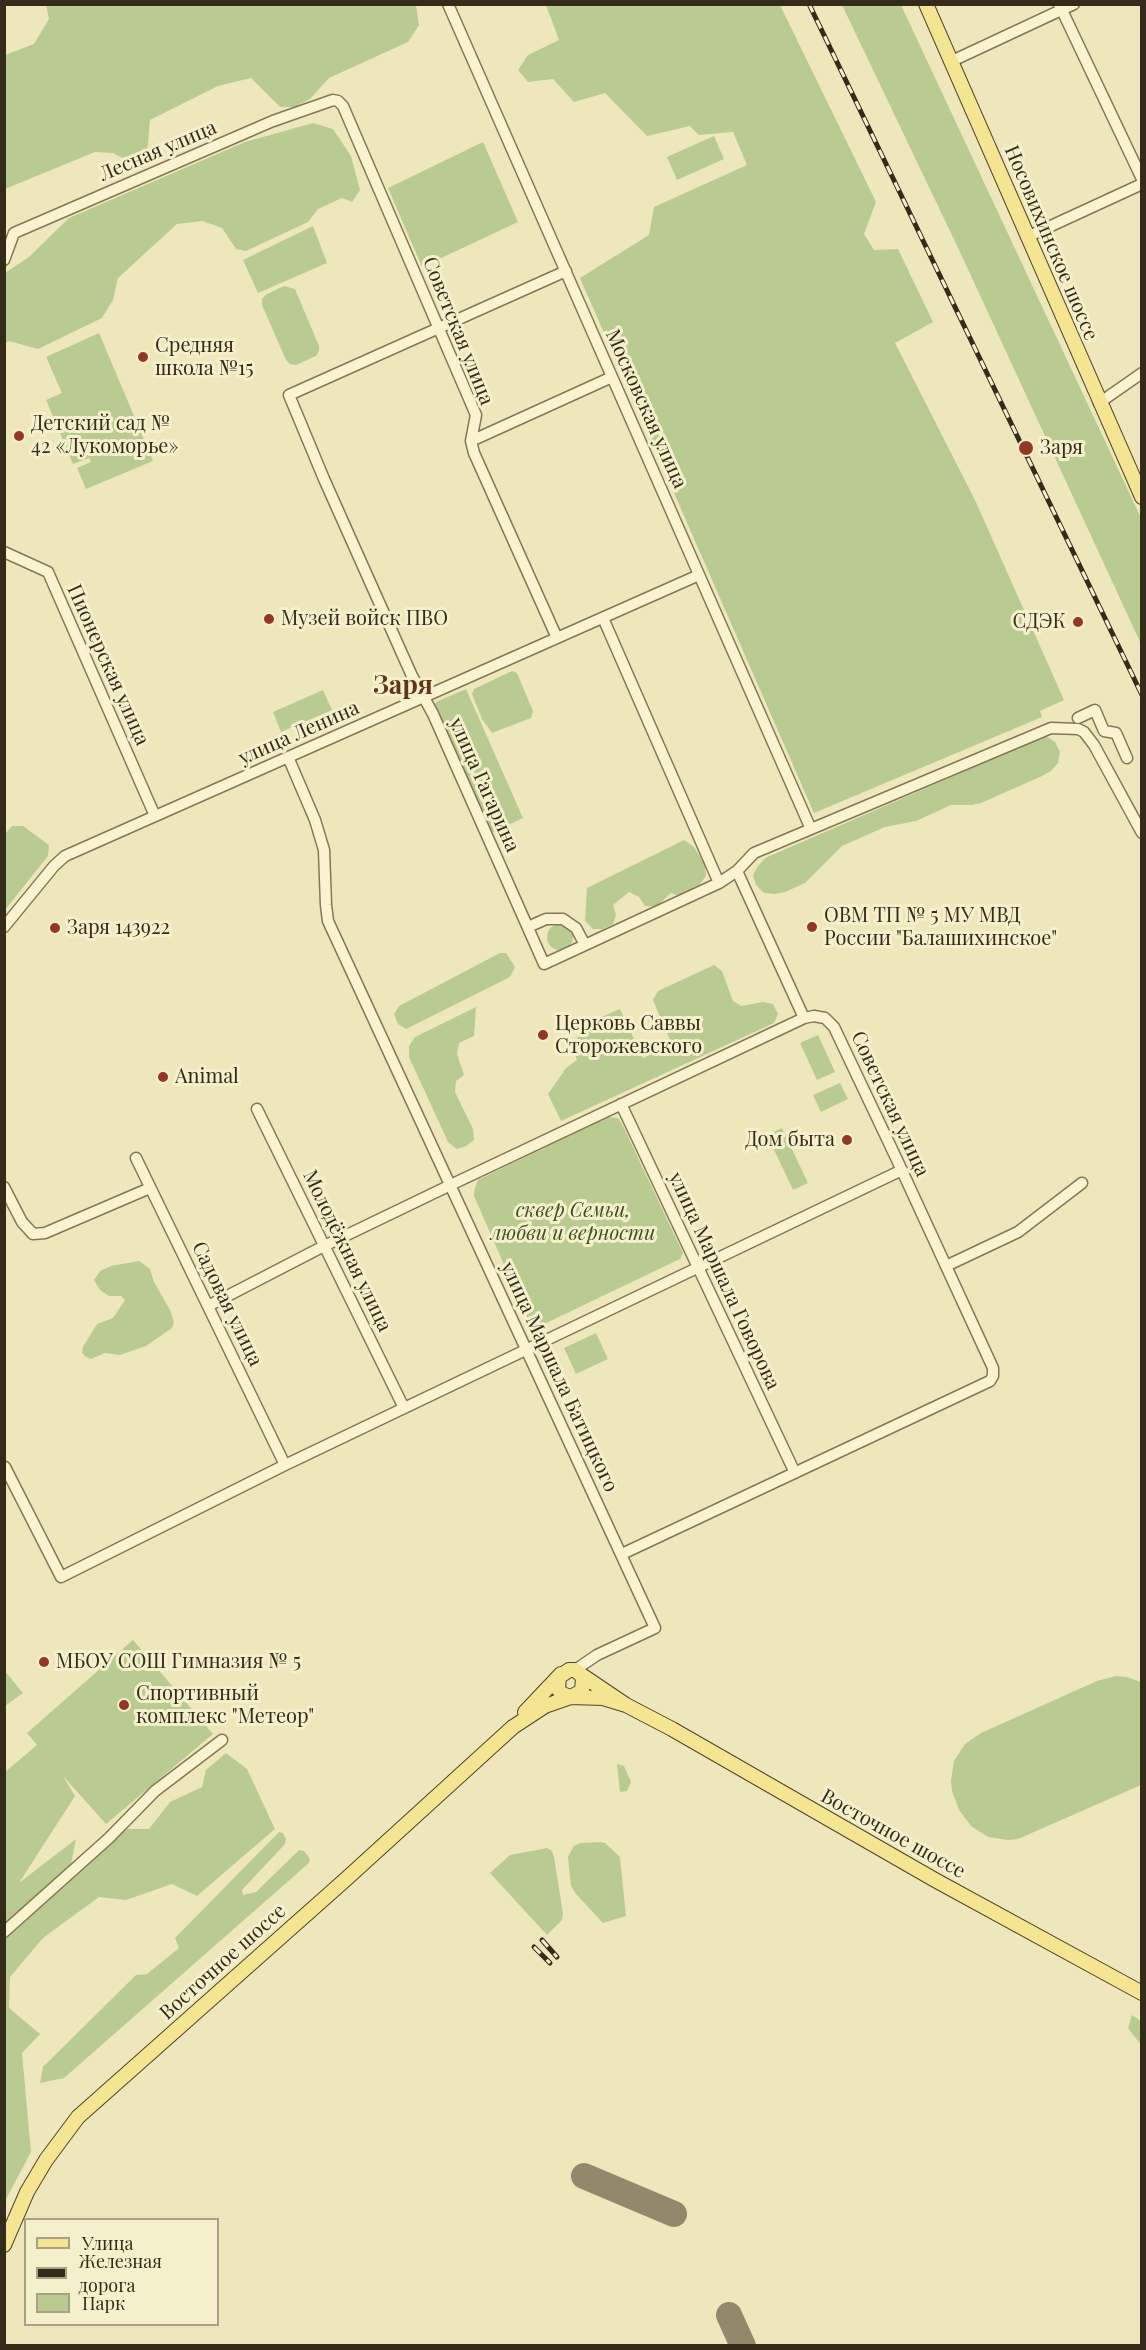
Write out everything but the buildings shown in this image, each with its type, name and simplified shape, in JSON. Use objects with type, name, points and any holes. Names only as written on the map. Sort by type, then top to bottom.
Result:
[{"type":"main road","name":"Носовихинское шоссе","points":[[926,4],[1142,497]]},
{"type":"main road","points":[[573,1672],[583,1678],[582,1691],[571,1697],[562,1694],[557,1682],[573,1672]]},
{"type":"main road","name":"Восточное шоссе","points":[[4,2246],[27,2192],[46,2160],[78,2117],[328,1896],[573,1672],[626,1706],[672,1729],[934,1880],[1142,1993]]},
{"type":"main road","name":"Восточное шоссе","points":[[504,1735],[536,1710],[571,1697],[603,1698],[626,1706]]},
{"type":"street","name":"Московская улица","points":[[448,4],[810,828]]},
{"type":"street","points":[[952,61],[1060,7],[1074,4]]},
{"type":"street","points":[[1027,237],[1142,182],[1060,7]]},
{"type":"street","name":"Лесная улица","points":[[4,260],[14,233],[273,121],[333,100],[343,106]]},
{"type":"street","name":"Советская улица","points":[[343,106],[476,415],[471,441],[474,453],[557,638]]},
{"type":"street","points":[[439,328],[566,271]]},
{"type":"street","name":"улица Гагарина","points":[[439,328],[292,393],[290,400],[412,676],[424,697],[544,964],[585,945]]},
{"type":"street","points":[[1099,403],[1142,374]]},
{"type":"street","points":[[471,441],[612,377]]},
{"type":"street","name":"Пионерская улица","points":[[4,552],[48,572],[155,816]]},
{"type":"street","name":"улица Ленина","points":[[4,927],[54,866],[65,856],[699,575]]},
{"type":"street","points":[[603,618],[719,883]]},
{"type":"street","points":[[1078,718],[1095,710],[1104,731],[1116,733],[1127,758]]},
{"type":"street","points":[[528,927],[546,919],[563,919],[576,928],[585,945],[719,883],[737,871],[754,853],[1046,729],[1081,730],[1094,745],[1142,833]]},
{"type":"street","name":"улица Маршала Батицкого","points":[[288,757],[315,820],[324,850],[328,921],[655,1628],[597,1655],[573,1672]]},
{"type":"street","points":[[208,1306],[450,1185],[804,1018],[737,871]]},
{"type":"street","name":"Советская улица","points":[[795,1473],[990,1381],[993,1376],[993,1368],[834,1027],[825,1018],[814,1016],[804,1018]]},
{"type":"street","name":"улица Маршала Говорова","points":[[621,1104],[795,1473]]},
{"type":"street","name":"Молодёжная улица","points":[[257,1109],[404,1408]]},
{"type":"street","name":"Садовая улица","points":[[136,1158],[285,1465]]},
{"type":"street","points":[[5,1467],[61,1577],[285,1465],[902,1170]]},
{"type":"street","points":[[946,1266],[1018,1232],[1082,1183]]},
{"type":"street","points":[[4,1187],[22,1222],[33,1234],[45,1233],[150,1188]]},
{"type":"street","points":[[622,1554],[795,1473]]},
{"type":"street","points":[[4,1932],[109,1838],[155,1791],[222,1740]]},
{"type":"green space","points":[[46,5],[416,5],[419,25],[408,42],[329,78],[310,99],[295,107],[280,107],[251,78],[218,86],[150,120],[145,159],[130,162],[113,153],[95,152],[5,189],[5,55],[34,44],[49,19]]},
{"type":"green space","points":[[546,5],[780,5],[876,202],[864,234],[874,250],[898,249],[933,322],[895,343],[975,500],[1064,700],[1040,711],[1042,717],[814,813],[580,278],[649,235],[654,207],[747,165],[733,132],[699,135],[690,126],[647,136],[605,93],[574,102],[553,79],[528,82],[518,70],[528,55],[559,40]]},
{"type":"green space","points":[[842,5],[901,5],[1141,518],[1141,644],[960,252]]},
{"type":"green space","points":[[313,123],[333,129],[351,156],[360,190],[352,202],[342,198],[318,209],[308,222],[246,251],[236,249],[222,228],[202,221],[177,224],[118,278],[113,300],[102,318],[38,349],[9,341],[5,343],[5,273],[29,257],[69,218],[245,142]]},
{"type":"green space","points":[[714,136],[724,159],[677,180],[667,157]]},
{"type":"green space","points":[[483,142],[518,222],[422,267],[388,188]]},
{"type":"green space","points":[[313,226],[327,263],[258,293],[243,260]]},
{"type":"green space","points":[[284,286],[295,289],[319,346],[316,356],[296,365],[286,360],[262,305],[262,299],[267,294]]},
{"type":"green space","points":[[99,333],[153,461],[86,489],[77,468],[91,462],[89,458],[73,464],[46,400],[62,393],[46,357]]},
{"type":"green space","points":[[512,671],[517,673],[533,711],[531,718],[492,733],[482,719],[472,694],[474,689]]},
{"type":"green space","points":[[466,689],[523,818],[491,833],[434,703]]},
{"type":"green space","points":[[323,690],[332,710],[281,732],[273,712]]},
{"type":"green space","points":[[1046,736],[1055,742],[1060,752],[1058,763],[1042,776],[981,803],[951,805],[916,821],[885,827],[842,846],[805,883],[785,892],[764,893],[756,885],[753,875],[765,858]]},
{"type":"green space","points":[[12,826],[23,826],[49,845],[48,856],[5,910],[5,834]]},
{"type":"green space","points":[[684,840],[694,847],[705,865],[706,876],[700,884],[679,896],[671,893],[656,907],[645,906],[639,897],[629,892],[613,905],[616,915],[613,924],[603,929],[593,929],[585,921],[587,888]]},
{"type":"green space","points":[[560,924],[569,928],[573,937],[569,946],[560,950],[551,946],[547,937],[551,928]]},
{"type":"green space","points":[[500,953],[506,953],[515,967],[510,977],[406,1029],[398,1024],[394,1014],[399,1006]]},
{"type":"green space","points":[[714,965],[722,971],[733,1001],[741,1006],[763,1002],[773,1004],[778,1014],[774,1023],[561,1121],[548,1094],[566,1068],[577,1060],[572,1046],[584,1028],[592,1021],[620,1009],[643,1058],[672,1045],[653,1000],[658,991]]},
{"type":"green space","points":[[476,1007],[474,1036],[459,1043],[457,1054],[464,1075],[456,1081],[455,1092],[473,1129],[474,1140],[457,1149],[448,1142],[409,1057],[409,1046],[415,1037]]},
{"type":"green space","points":[[818,1035],[835,1072],[817,1080],[800,1043]]},
{"type":"green space","points":[[840,1083],[848,1099],[821,1112],[813,1095]]},
{"type":"green space","name":"сквер Семьи, любви и верности","points":[[608,1117],[618,1118],[623,1126],[683,1253],[680,1259],[536,1326],[529,1322],[474,1196],[474,1191],[478,1180]]},
{"type":"green space","points":[[782,1128],[808,1183],[793,1190],[767,1135]]},
{"type":"green space","points":[[139,1261],[150,1269],[154,1282],[170,1310],[174,1322],[172,1328],[146,1346],[120,1355],[105,1353],[91,1359],[86,1357],[82,1353],[83,1347],[97,1324],[113,1318],[125,1300],[121,1296],[109,1296],[100,1290],[94,1280],[100,1271],[111,1266]]},
{"type":"green space","points":[[596,1333],[608,1359],[576,1374],[564,1348]]},
{"type":"green space","points":[[133,1640],[213,1734],[106,1824],[63,1776],[75,1796],[19,1883],[76,1839],[68,1879],[127,1829],[149,1829],[170,1802],[202,1787],[206,1770],[226,1753],[247,1769],[275,1829],[197,1896],[172,1884],[126,1900],[99,1897],[43,1938],[10,1977],[9,2008],[40,2034],[22,2053],[31,2152],[5,2201],[5,1772],[37,1745],[27,1733]]},
{"type":"green space","points":[[4,1672],[23,1693],[5,1706]]},
{"type":"green space","points":[[1116,1676],[1141,1682],[1141,1785],[1018,1839],[988,1837],[971,1826],[959,1810],[951,1781],[954,1761],[965,1744],[981,1733],[1097,1681]]},
{"type":"green space","points":[[617,1764],[624,1766],[631,1782],[627,1791],[620,1792]]},
{"type":"green space","points":[[279,1832],[283,1833],[286,1839],[285,1844],[242,1890],[243,1895],[256,1892],[299,1850],[304,1851],[310,1859],[309,1863],[64,2078],[40,2083],[43,2067],[136,1975],[147,1974],[179,1948],[175,1938]]},
{"type":"green space","points":[[580,1843],[605,1843],[620,1857],[626,1916],[603,1923],[571,1886],[568,1857],[574,1846]]},
{"type":"green space","points":[[547,1848],[552,1851],[554,1857],[563,1914],[562,1920],[547,1935],[490,1873],[510,1855]]},
{"type":"green space","points":[[1132,2015],[1141,2021],[1141,2045],[1128,2028]]},
{"type":"taxiway","points":[[584,2176],[674,2214]]},
{"type":"taxiway","points":[[729,2315],[743,2346]]},
{"type":"railway","points":[[809,4],[1142,695]]},
{"type":"railway","points":[[542,1940],[557,1957]]},
{"type":"railway","points":[[534,1947],[550,1963]]},
{"type":"place","name":"Средняя школа №15","points":[[143,357]]},
{"type":"place","name":"Детский сад № 42 «Лукоморье»","points":[[19,436]]},
{"type":"place","name":"Заря","points":[[1026,448]]},
{"type":"place","name":"Музей войск ПВО","points":[[269,619]]},
{"type":"place","name":"СДЭК","points":[[1078,622]]},
{"type":"place","name":"ОВМ ТП № 5 МУ МВД России \"Балашихинское\"","points":[[812,927]]},
{"type":"place","name":"Заря 143922","points":[[55,928]]},
{"type":"place","name":"Церковь Саввы Сторожевского","points":[[543,1035]]},
{"type":"place","name":"Animal","points":[[163,1077]]},
{"type":"place","name":"Дом быта","points":[[847,1140]]},
{"type":"place","name":"МБОУ СОШ Гимназия № 5","points":[[44,1662]]},
{"type":"place","name":"Спортивный комплекс \"Метеор\"","points":[[124,1705]]},
{"type":"district","name":"Заря","points":[[403,686]]}]
